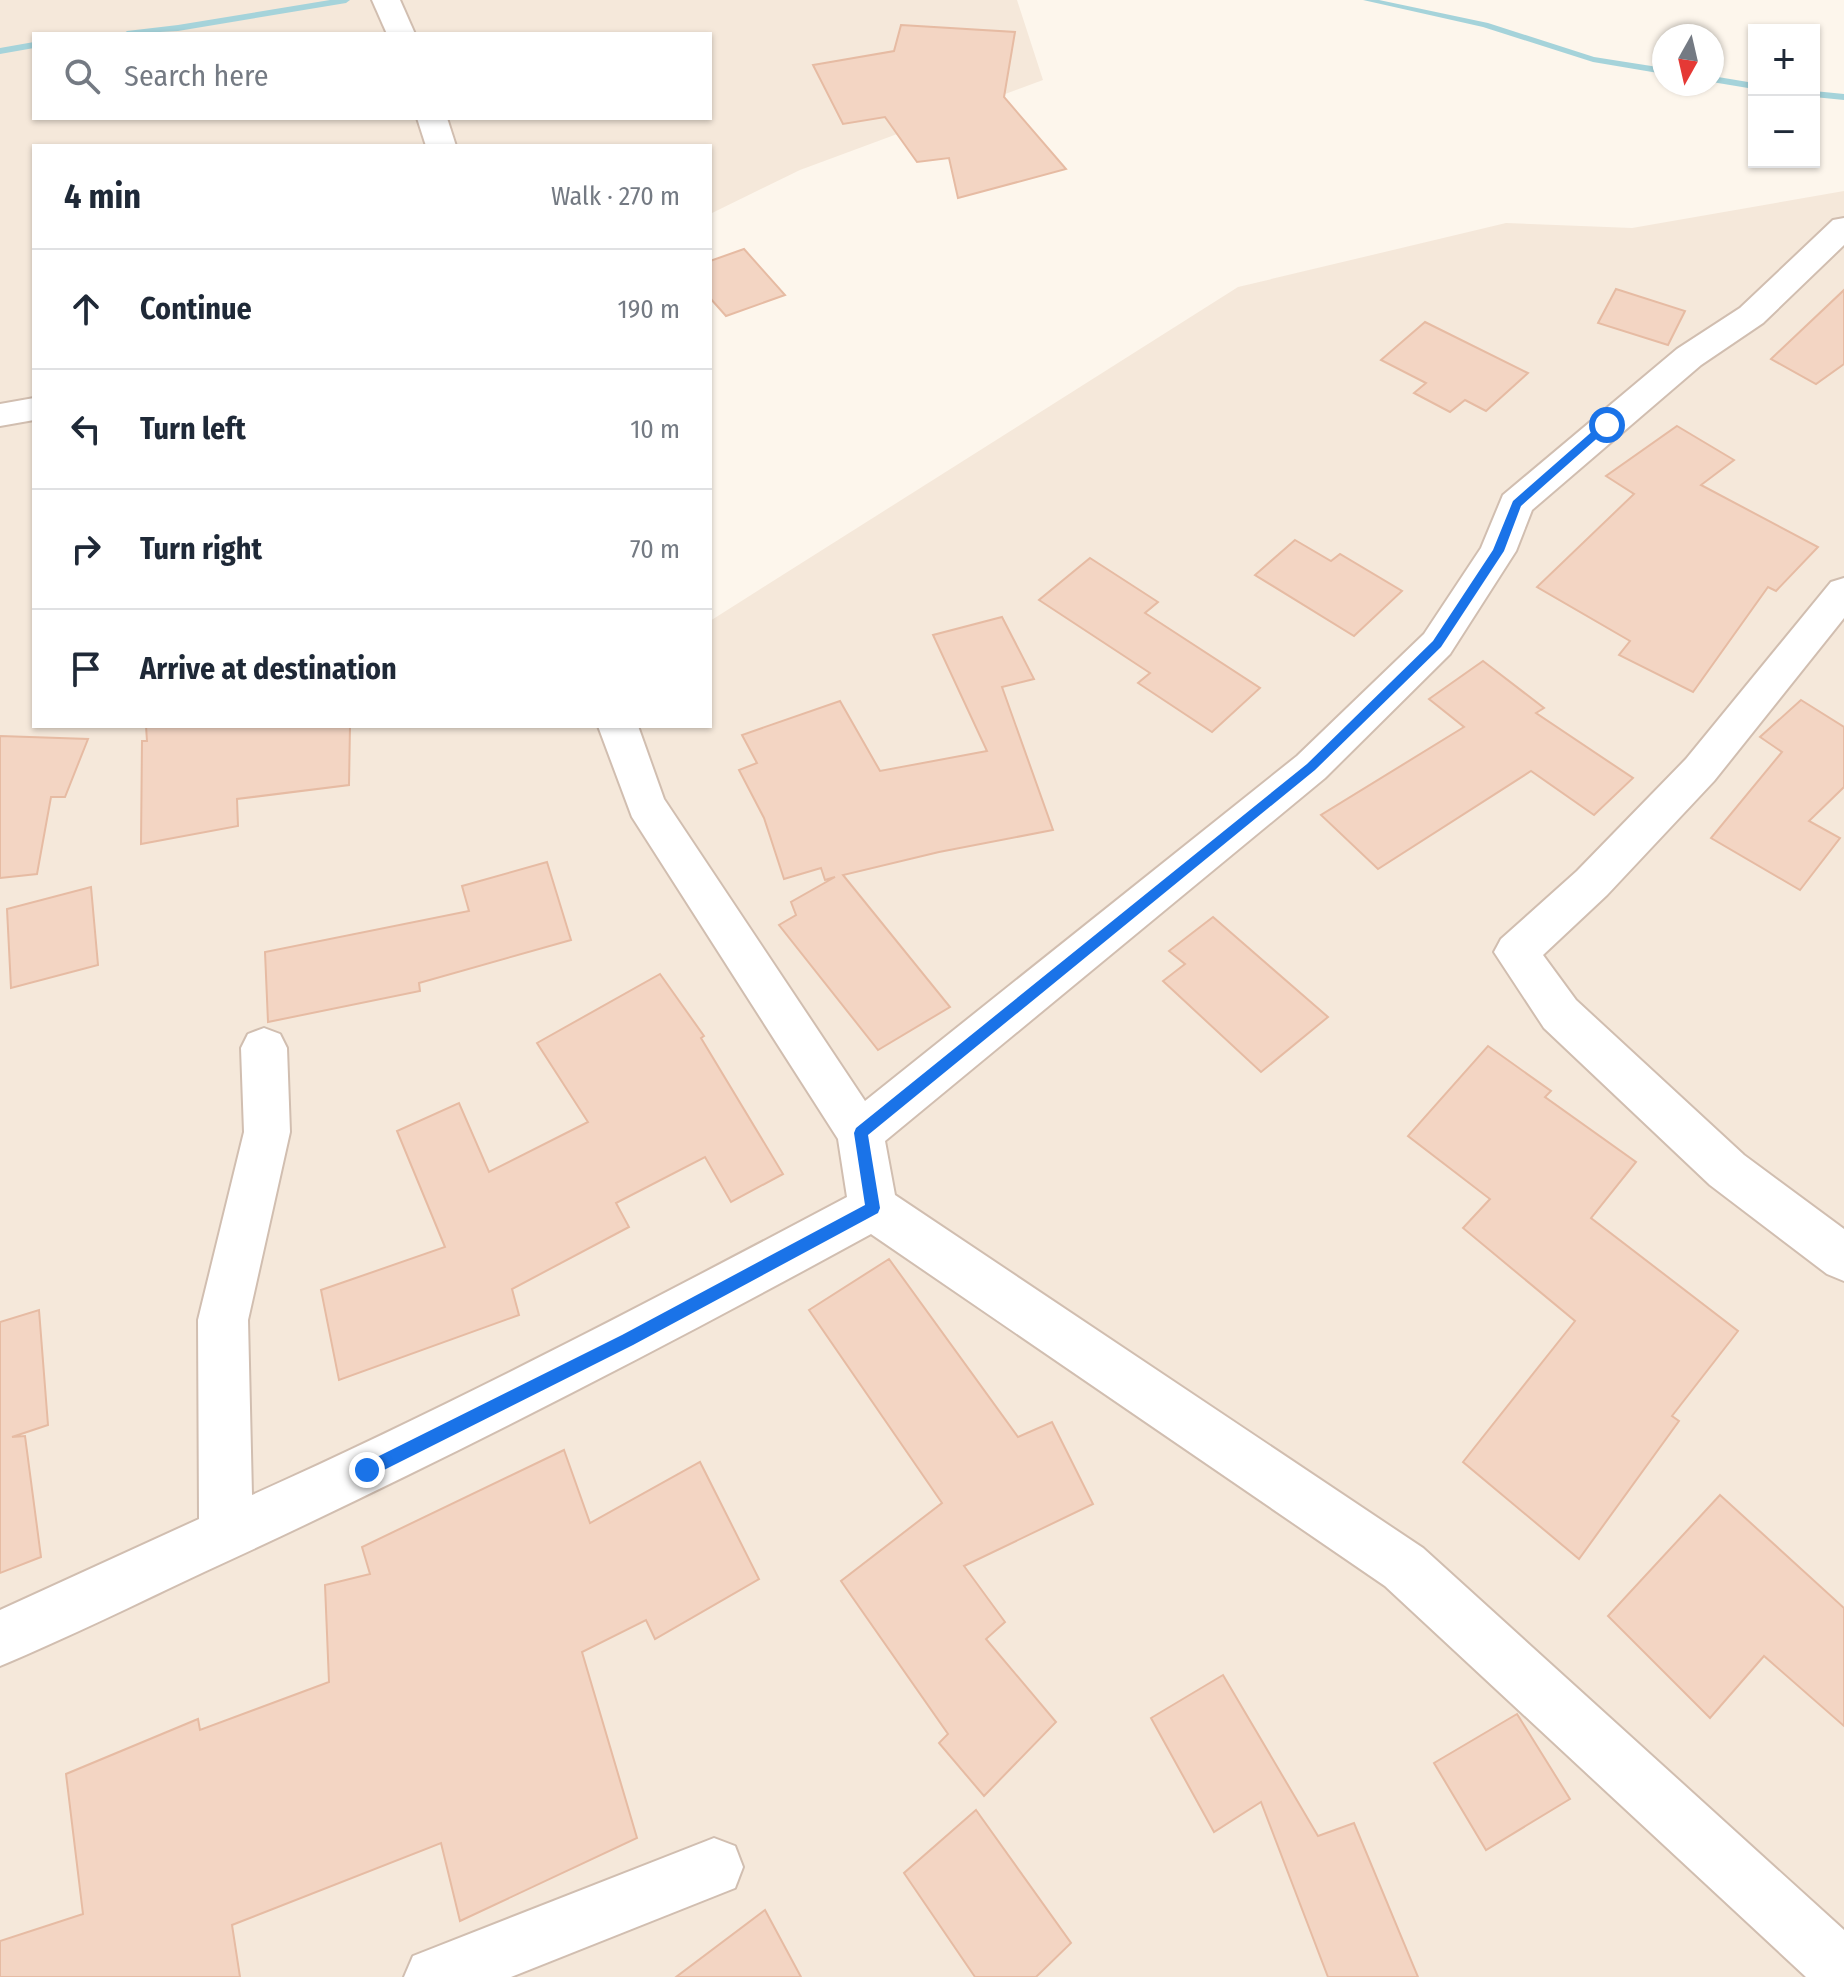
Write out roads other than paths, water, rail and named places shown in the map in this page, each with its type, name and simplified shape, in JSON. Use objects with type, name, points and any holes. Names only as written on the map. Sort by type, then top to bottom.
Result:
[{"type":"street","points":[[386,0],[400,32]]},
{"type":"street","points":[[433,120],[440,144]]},
{"type":"street","points":[[860,1133],[1311,767],[1437,644],[1498,551],[1516,504],[1689,357],[1713,345],[1753,313],[1844,227]]},
{"type":"street","points":[[0,415],[32,409]]},
{"type":"street","points":[[1844,592],[1700,770],[1592,883],[1516,952],[1560,1014],[1716,1160],[1844,1258]]},
{"type":"street","points":[[619,728],[646,805],[860,1133],[873,1208],[1404,1567],[1844,1971]]},
{"type":"street","points":[[226,1537],[223,1320],[267,1132],[264,1048]]},
{"type":"street","points":[[0,1638],[226,1537],[628,1340],[873,1208]]},
{"type":"street","points":[[434,1977],[714,1867]]},
{"type":"waterway","points":[[144,32],[346,0]]},
{"type":"waterway","points":[[1367,0],[1485,25],[1593,59],[1652,69]]},
{"type":"waterway","points":[[0,51],[32,45]]},
{"type":"waterway","points":[[1724,81],[1748,85]]},
{"type":"waterway","points":[[1820,95],[1844,97]]}]
